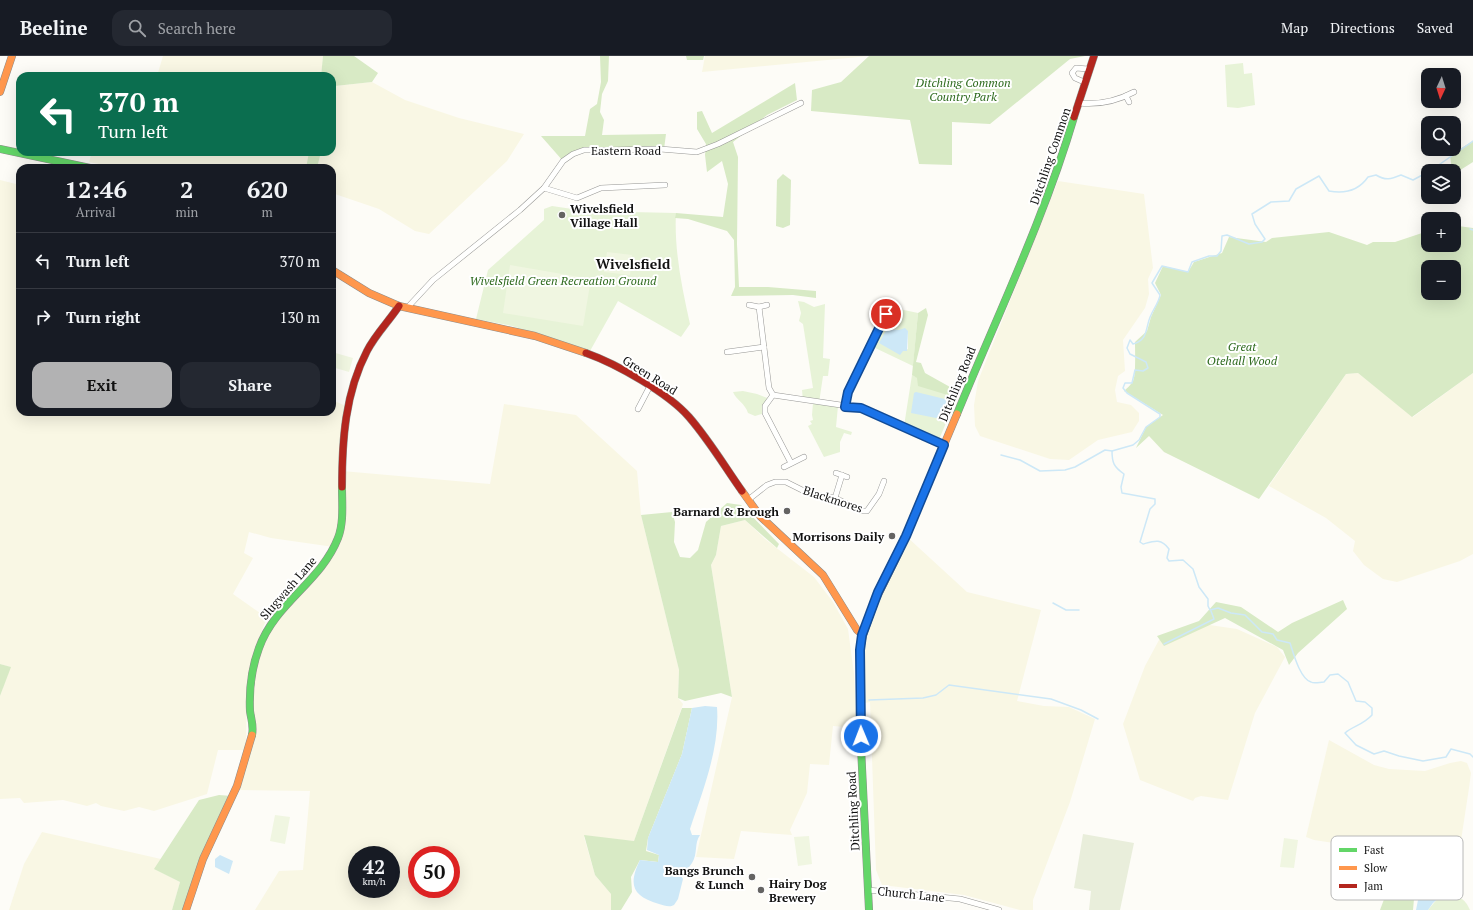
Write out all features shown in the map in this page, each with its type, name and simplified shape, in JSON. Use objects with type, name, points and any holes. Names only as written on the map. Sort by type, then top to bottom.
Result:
[{"type":"street","points":[[0,92],[1,82],[12,56]]},
{"type":"street","name":"Ditchling Common","points":[[1021,262],[1040,217],[1079,103],[1088,69],[1094,56]]},
{"type":"street","points":[[1084,82],[1075,78],[1072,73],[1076,68],[1088,69]]},
{"type":"street","points":[[1079,103],[1091,104],[1126,96],[1134,92]]},
{"type":"street","points":[[1126,96],[1129,102]]},
{"type":"street","name":"Eastern Road","points":[[408,308],[409,305],[433,280],[520,210],[544,188],[563,161],[584,150],[660,149],[697,152],[718,144],[802,103]]},
{"type":"street","points":[[0,148],[16,152]]},
{"type":"street","points":[[36,156],[72,164]]},
{"type":"street","points":[[544,188],[577,198],[601,188],[665,185]]},
{"type":"street","name":"Ditchling Road","points":[[869,910],[860,727],[860,650],[862,635],[878,592],[906,536],[1021,262]]},
{"type":"street","name":"Green Road","points":[[336,272],[369,292],[398,306],[548,340],[590,354],[650,386],[667,397],[689,417],[748,500],[779,535],[823,575],[857,630],[862,635]]},
{"type":"street","points":[[749,305],[759,307],[767,305]]},
{"type":"street","name":"Slugwash Lane","points":[[186,910],[206,854],[237,786],[249,750],[253,730],[250,710],[250,681],[259,648],[268,626],[279,612],[313,578],[328,558],[340,537],[342,526],[342,447],[351,392],[367,351],[398,306]]},
{"type":"street","points":[[759,307],[769,388],[773,395]]},
{"type":"street","points":[[845,407],[848,392],[886,314]]},
{"type":"street","points":[[875,318],[882,322]]},
{"type":"street","points":[[727,352],[764,347]]},
{"type":"street","points":[[638,409],[650,386]]},
{"type":"street","points":[[773,395],[845,407],[861,408],[944,445]]},
{"type":"street","points":[[773,395],[765,406],[765,413],[791,463]]},
{"type":"street","points":[[784,467],[804,457]]},
{"type":"street","points":[[835,498],[845,476],[836,473]]},
{"type":"street","name":"Blackmores","points":[[748,500],[767,485],[775,482],[786,482],[810,494],[835,498],[862,511],[866,511],[876,499],[884,481]]},
{"type":"street","name":"Church Lane","points":[[868,890],[960,900],[999,910]]},
{"type":"shaded area","points":[[163,56],[323,56],[321,72],[158,72]]},
{"type":"shaded area","points":[[705,56],[869,56],[702,72]]},
{"type":"shaded area","points":[[372,82],[405,100],[459,118],[524,134],[507,161],[429,234],[415,231],[379,209],[336,194],[336,164],[318,164],[320,156],[336,156],[336,86]]},
{"type":"shaded area","points":[[91,156],[308,156],[307,164],[99,164],[89,162]]},
{"type":"shaded area","points":[[0,180],[16,184],[16,416],[336,416],[336,402],[346,406],[341,522],[334,547],[271,538],[249,532],[244,553],[253,558],[233,594],[267,618],[256,645],[247,680],[246,750],[218,750],[207,794],[154,811],[139,807],[124,811],[101,806],[96,803],[87,806],[63,800],[24,803],[20,798],[0,799],[0,696],[10,667],[0,664]]},
{"type":"shaded area","points":[[1058,181],[1144,194],[1153,268],[1148,279],[1149,294],[1145,308],[1123,340],[1125,371],[1118,376],[1115,390],[1117,402],[1131,405],[1139,413],[1139,421],[1132,432],[1098,440],[1069,460],[1050,459],[980,436],[975,426],[974,405],[978,381]]},
{"type":"shaded area","points":[[1358,373],[1413,417],[1473,373],[1473,554],[1460,561],[1397,582],[1383,579],[1364,565],[1353,551],[1355,541],[1326,518],[1269,486],[1346,374]]},
{"type":"shaded area","points":[[504,404],[576,415],[637,471],[641,515],[679,670],[678,698],[683,704],[634,841],[584,837],[595,875],[611,894],[611,910],[255,910],[279,871],[303,870],[310,791],[238,790],[249,750],[251,681],[269,626],[328,558],[336,546],[342,471],[490,484]]},
{"type":"shaded area","points":[[745,520],[765,539],[814,577],[833,602],[848,629],[854,674],[857,728],[833,726],[829,765],[810,764],[807,793],[790,830],[792,835],[741,831],[734,859],[696,857],[732,697],[711,565],[716,555],[721,526]]},
{"type":"shaded area","points":[[906,536],[967,592],[1041,610],[1017,701],[1044,706],[1069,707],[1095,719],[1070,802],[1033,900],[1033,910],[1020,910],[964,895],[882,885],[876,870],[870,702],[860,704],[863,635]]},
{"type":"shaded area","points":[[1196,623],[1237,629],[1277,647],[1285,657],[1255,713],[1228,800],[1201,796],[1195,798],[1193,801],[1140,780],[1123,724],[1145,666],[1159,640]]},
{"type":"shaded area","points":[[1329,740],[1374,765],[1389,769],[1425,771],[1450,763],[1461,761],[1467,763],[1471,773],[1462,836],[1331,836],[1331,843],[1306,837]]},
{"type":"shaded area","points":[[42,832],[161,859],[155,869],[180,882],[172,910],[9,910],[24,864]]},
{"type":"green space","points":[[323,56],[354,56],[378,73],[372,82],[336,86],[336,72],[321,72]]},
{"type":"green space","points":[[600,56],[609,56],[608,81],[602,94],[600,112],[604,120],[602,135],[666,134],[664,149],[584,150],[563,161],[541,136],[585,136],[590,109],[597,104],[601,82]]},
{"type":"green space","points":[[686,56],[704,56],[703,60],[687,60]]},
{"type":"green space","name":"Ditchling Common Country Park","points":[[869,56],[1085,56],[1070,59],[990,124],[952,122],[952,165],[919,164],[910,120],[811,111],[812,90],[841,82]]},
{"type":"green space","points":[[1243,63],[1244,74],[1252,73],[1255,105],[1238,108],[1227,107],[1225,65]]},
{"type":"green space","points":[[795,83],[797,100],[767,115],[733,142],[738,157],[737,244],[739,287],[768,287],[816,291],[816,298],[793,295],[731,296],[735,287],[734,240],[727,231],[688,219],[675,218],[676,213],[723,217],[728,184],[722,161],[707,172],[705,155],[706,144],[697,129],[697,112],[702,111],[712,133]]},
{"type":"green space","points":[[1473,141],[1473,162],[1461,170],[1461,164],[1451,164],[1450,156],[1461,156],[1461,148]]},
{"type":"green space","points":[[308,156],[320,156],[318,164],[307,164]]},
{"type":"green space","points":[[783,174],[791,180],[790,225],[783,228],[776,226],[777,180]]},
{"type":"green space","name":"Wivelsfield Green Recreation Ground","points":[[552,206],[586,211],[676,213],[677,255],[690,324],[681,337],[618,301],[590,351],[512,326],[476,319],[488,270],[544,220],[544,209]]},
{"type":"green space","name":"Great Otehall Wood","points":[[1461,226],[1473,228],[1473,373],[1412,417],[1358,373],[1346,374],[1259,499],[1164,452],[1149,436],[1136,448],[1146,427],[1163,415],[1124,391],[1133,381],[1135,374],[1135,342],[1147,331],[1151,317],[1161,295],[1155,283],[1163,266],[1188,272],[1194,262],[1222,253],[1229,237],[1266,242],[1272,238],[1329,232],[1367,245],[1373,242],[1395,242],[1421,233],[1421,252],[1461,252]]},
{"type":"green space","points":[[607,252],[632,255],[630,275],[604,272]]},
{"type":"green space","points":[[510,265],[591,279],[583,326],[503,313]]},
{"type":"green space","points":[[798,301],[814,307],[825,304],[823,358],[830,359],[828,376],[823,376],[819,403],[838,406],[836,427],[852,432],[851,435],[844,433],[840,442],[840,452],[824,457],[808,426],[812,424],[810,421],[813,420],[813,403],[803,401],[802,390],[813,388],[803,324],[799,321],[801,313]]},
{"type":"green space","points":[[890,307],[918,313],[913,366],[871,346]],"holes":[[[887,329],[908,331],[908,349],[903,351]]]},
{"type":"green space","points":[[926,308],[928,315],[916,362],[921,363],[925,373],[959,392],[951,396],[918,386],[917,378],[912,375],[918,313]]},
{"type":"green space","points":[[336,353],[353,358],[349,372],[336,368]]},
{"type":"green space","points":[[912,375],[951,396],[959,392],[938,442],[904,426]]},
{"type":"green space","points":[[743,391],[770,399],[765,413],[755,416],[748,413],[733,392]]},
{"type":"green space","points":[[727,503],[741,505],[779,544],[777,548],[745,520],[721,526],[716,555],[711,565],[732,697],[721,693],[685,701],[678,698],[679,670],[641,515],[672,512],[675,522],[674,542],[680,557],[690,558],[698,550],[706,522]]},
{"type":"green space","points":[[1343,600],[1347,609],[1298,653],[1289,665],[1283,650],[1225,618],[1164,646],[1157,636],[1199,621],[1216,602],[1241,607],[1278,632],[1292,623]]},
{"type":"green space","points":[[0,664],[11,667],[0,696]]},
{"type":"green space","points":[[682,708],[692,708],[682,754],[648,838],[646,851],[659,855],[658,862],[640,860],[631,877],[632,892],[621,910],[611,910],[611,894],[595,875],[584,835],[634,841]]},
{"type":"green space","points":[[219,795],[232,796],[222,818],[187,910],[172,910],[180,882],[154,869],[199,800]]},
{"type":"green space","points":[[275,815],[290,817],[285,844],[270,841]]},
{"type":"green space","points":[[1083,834],[1134,843],[1120,910],[1089,910],[1091,891],[1074,888]]},
{"type":"green space","points":[[809,836],[812,864],[798,866],[794,837]]},
{"type":"green space","points":[[1284,838],[1298,840],[1294,868],[1280,867]]},
{"type":"green space","points":[[1384,900],[1414,900],[1413,910],[1380,910]]},
{"type":"green space","points":[[1436,900],[1463,900],[1470,910],[1428,910]]},
{"type":"water","points":[[905,328],[908,331],[907,351],[903,351],[900,355],[879,343],[887,329],[899,330]]},
{"type":"water","points":[[916,392],[945,399],[947,402],[940,416],[936,418],[911,413],[914,393]]},
{"type":"water","points":[[705,706],[717,707],[717,722],[716,738],[710,769],[690,829],[692,835],[700,835],[697,841],[694,860],[681,876],[683,879],[678,899],[674,905],[666,906],[650,901],[638,893],[635,888],[634,876],[640,860],[658,862],[659,855],[647,850],[648,838],[682,754],[692,708]]},
{"type":"water","points":[[220,855],[233,861],[229,874],[215,867],[215,859]]},
{"type":"water","points":[[1418,900],[1436,900],[1428,910],[1416,910]]},
{"type":"waterway","points":[[1440,164],[1473,141]]},
{"type":"waterway","points":[[1001,455],[1020,460],[1040,471],[1065,470],[1075,467],[1105,450],[1112,451],[1133,445],[1139,440],[1146,427],[1160,417],[1160,414],[1127,393],[1123,388],[1125,383],[1132,383],[1135,370],[1143,371],[1148,368],[1146,362],[1130,354],[1127,348],[1130,340],[1133,344],[1138,342],[1142,339],[1146,332],[1152,312],[1159,300],[1160,295],[1152,283],[1162,266],[1188,272],[1192,262],[1209,256],[1217,256],[1221,251],[1222,236],[1227,235],[1249,244],[1262,242],[1265,239],[1255,224],[1252,214],[1271,202],[1289,201],[1296,189],[1319,176],[1329,191],[1341,192],[1356,188],[1368,177],[1376,175],[1388,179],[1401,175],[1413,180],[1421,176]]},
{"type":"waterway","points":[[1112,451],[1112,459],[1114,464],[1124,474],[1121,487],[1122,493],[1155,499],[1155,504],[1150,509],[1140,542],[1143,544],[1154,541],[1163,543],[1169,549],[1167,558],[1169,561],[1183,560],[1193,569],[1199,587],[1208,599],[1208,606],[1210,610],[1218,608],[1231,613],[1245,615],[1262,632],[1273,634],[1277,640],[1290,643],[1300,671],[1307,680],[1312,683],[1324,682],[1330,675],[1338,674],[1348,682],[1356,701],[1365,702],[1372,708],[1372,715],[1369,718],[1345,733],[1356,745],[1374,754],[1384,751],[1423,761],[1446,757],[1451,749],[1470,754],[1473,757]]},
{"type":"waterway","points":[[1053,603],[1066,610],[1079,610]]},
{"type":"waterway","points":[[1164,644],[1214,619],[1211,611]]},
{"type":"waterway","points":[[869,700],[923,698],[936,695],[949,685],[1051,699],[1081,710],[1098,719]]},
{"type":"traffic: fast","points":[[957,414],[1049,193],[1074,117]]},
{"type":"traffic: fast","points":[[0,149],[16,152]]},
{"type":"traffic: fast","points":[[33,156],[71,164]]},
{"type":"traffic: fast","points":[[252,735],[253,726],[250,711],[250,695],[254,663],[259,648],[266,632],[276,618],[321,567],[330,554],[340,532],[342,487]]},
{"type":"traffic: fast","points":[[869,910],[860,727],[860,650],[863,635],[875,601]]},
{"type":"traffic: slow","points":[[0,92],[12,56]]},
{"type":"traffic: slow","points":[[336,272],[369,293],[399,306],[535,336],[586,353]]},
{"type":"traffic: slow","points":[[875,601],[899,552],[957,414]]},
{"type":"traffic: slow","points":[[742,491],[760,516],[823,575],[857,630],[863,635]]},
{"type":"traffic: slow","points":[[186,910],[203,859],[237,786],[252,735]]},
{"type":"traffic: jam","points":[[1074,117],[1094,56]]},
{"type":"traffic: jam","points":[[342,487],[344,435],[349,400],[354,384],[370,345],[399,306]]},
{"type":"traffic: jam","points":[[586,353],[612,364],[641,380],[680,408],[703,435],[742,491]]},
{"type":"place","name":"Wivelsfield Village Hall","points":[[562,215]]},
{"type":"place","name":"Barnard & Brough","points":[[787,511]]},
{"type":"place","name":"Morrisons Daily","points":[[892,536]]},
{"type":"place","name":"Bangs Brunch & Lunch","points":[[752,877]]},
{"type":"place","name":"Hairy Dog Brewery","points":[[761,890]]},
{"type":"district","name":"Wivelsfield","points":[[633,263]]},
{"type":"route","points":[[861,736],[860,650],[862,635],[878,592],[906,536],[944,445],[861,408],[845,407],[848,392],[886,314]]}]
